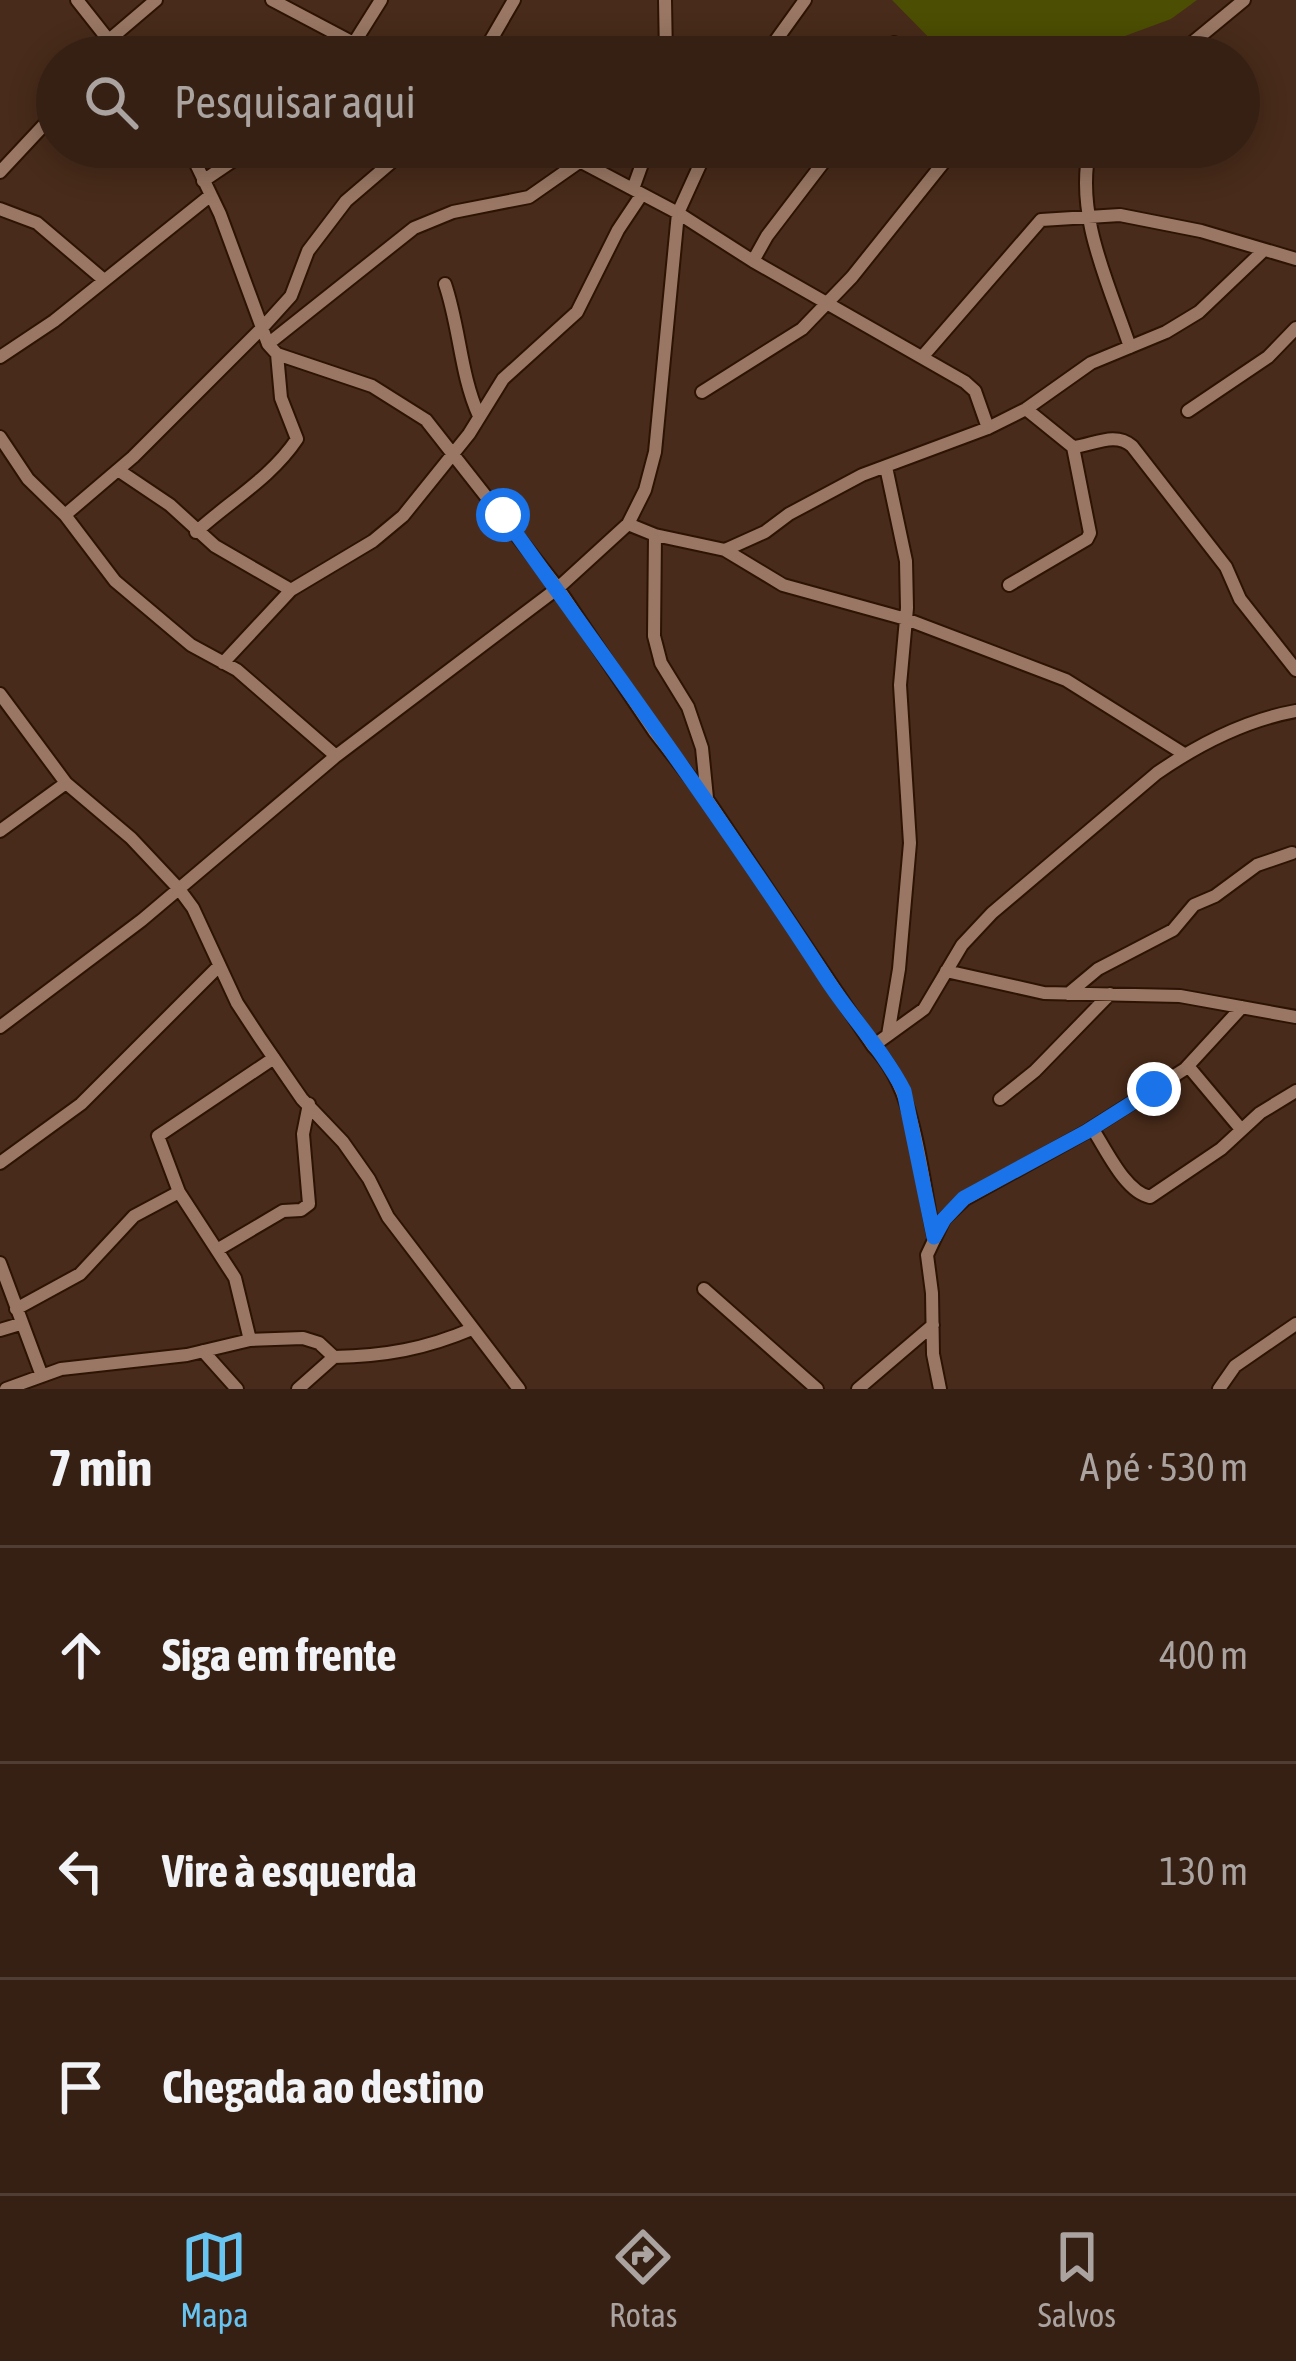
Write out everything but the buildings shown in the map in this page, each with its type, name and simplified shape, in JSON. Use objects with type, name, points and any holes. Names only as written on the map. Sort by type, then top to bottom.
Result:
[{"type":"street","points":[[77,0],[103,36]]},
{"type":"street","points":[[128,36],[156,0]]},
{"type":"street","points":[[272,0],[334,36]]},
{"type":"street","points":[[364,36],[381,0]]},
{"type":"street","points":[[493,36],[514,0]]},
{"type":"street","points":[[665,0],[666,36]]},
{"type":"street","points":[[779,36],[805,0]]},
{"type":"street","points":[[1200,36],[1244,0]]},
{"type":"street","points":[[0,172],[36,133]]},
{"type":"street","points":[[196,532],[260,481],[297,439],[281,398],[272,349],[197,168]]},
{"type":"street","points":[[203,181],[222,168]]},
{"type":"street","points":[[65,515],[118,470],[262,328],[291,296],[308,251],[346,201],[384,168]]},
{"type":"street","points":[[272,349],[414,228],[453,212],[529,197],[571,168]]},
{"type":"street","points":[[592,168],[678,213],[752,261],[922,356],[975,391],[988,428]]},
{"type":"street","points":[[223,663],[291,590],[403,516],[454,454],[503,379],[577,312],[638,192],[643,168]]},
{"type":"street","points":[[0,1027],[179,890],[336,756],[558,588],[628,524],[645,490],[655,452],[678,213],[698,168]]},
{"type":"street","points":[[752,261],[819,168]]},
{"type":"street","points":[[702,392],[802,329],[939,168]]},
{"type":"street","points":[[1086,168],[1088,219],[1130,347]]},
{"type":"street","points":[[0,357],[41,331],[211,195]]},
{"type":"street","points":[[0,209],[37,223],[104,280]]},
{"type":"street","points":[[922,356],[1041,220],[1120,215],[1201,231],[1296,259]]},
{"type":"street","points":[[725,550],[862,475],[988,428],[1026,409],[1091,363],[1166,332],[1198,312],[1262,251]]},
{"type":"street","points":[[445,284],[458,320],[468,391],[479,416]]},
{"type":"street","points":[[1188,411],[1268,357],[1296,328]]},
{"type":"street","points":[[272,349],[394,397],[426,420],[558,588],[887,1061],[904,1091],[934,1237]]},
{"type":"street","points":[[1009,586],[1090,533],[1073,447],[1026,409]]},
{"type":"street","points":[[0,436],[28,479],[65,515],[115,581],[191,645],[237,670],[336,756]]},
{"type":"street","points":[[1073,447],[1110,439],[1124,439],[1132,446],[1226,567],[1240,599],[1296,670]]},
{"type":"street","points":[[886,467],[906,561],[900,685],[910,843],[888,1035]]},
{"type":"street","points":[[118,470],[170,505],[196,532],[291,590]]},
{"type":"street","points":[[628,524],[655,535],[725,550],[783,585],[906,619],[1066,680],[1184,754]]},
{"type":"street","points":[[655,535],[654,636],[661,663],[688,707],[702,748],[707,800]]},
{"type":"street","points":[[0,695],[66,783],[131,838],[193,908],[237,1003],[274,1058],[344,1142],[388,1217],[518,1389]]},
{"type":"street","points":[[873,1046],[924,1009],[962,945],[1021,886],[1103,816],[1184,754],[1254,722],[1296,711]]},
{"type":"street","points":[[0,831],[66,783]]},
{"type":"street","points":[[1066,995],[1098,969],[1173,930],[1194,905],[1215,896],[1257,865],[1292,853]]},
{"type":"street","points":[[0,1163],[81,1103],[219,966]]},
{"type":"street","points":[[946,971],[1066,995],[1180,996],[1296,1017]]},
{"type":"street","points":[[1000,1099],[1110,994]]},
{"type":"street","points":[[940,1389],[927,1255],[944,1219],[964,1198],[1092,1128],[1188,1066],[1242,1007]]},
{"type":"street","points":[[250,1340],[238,1288],[179,1192],[158,1136],[274,1058]]},
{"type":"street","points":[[1188,1066],[1240,1128]]},
{"type":"street","points":[[1092,1128],[1131,1186],[1141,1196],[1150,1197],[1296,1091]]},
{"type":"street","points":[[217,1250],[283,1211],[302,1210],[310,1204],[303,1134],[309,1104]]},
{"type":"street","points":[[0,1330],[80,1274],[134,1216],[179,1192]]},
{"type":"street","points":[[0,1263],[42,1376]]},
{"type":"street","points":[[704,1289],[817,1389]]},
{"type":"street","points":[[1219,1389],[1235,1366],[1296,1324]]},
{"type":"street","points":[[858,1389],[932,1325]]},
{"type":"street","points":[[298,1389],[334,1357],[388,1356],[431,1346],[472,1329]]},
{"type":"street","points":[[5,1389],[61,1369],[202,1352],[250,1340],[303,1338],[319,1343],[334,1357]]},
{"type":"street","points":[[202,1352],[237,1389]]},
{"type":"shaded area","points":[[892,0],[1197,0],[1171,19],[1125,36],[927,36]]},
{"type":"route","points":[[503,515],[707,800],[859,1028],[887,1061],[904,1091],[934,1237],[964,1198],[1154,1089]]}]
